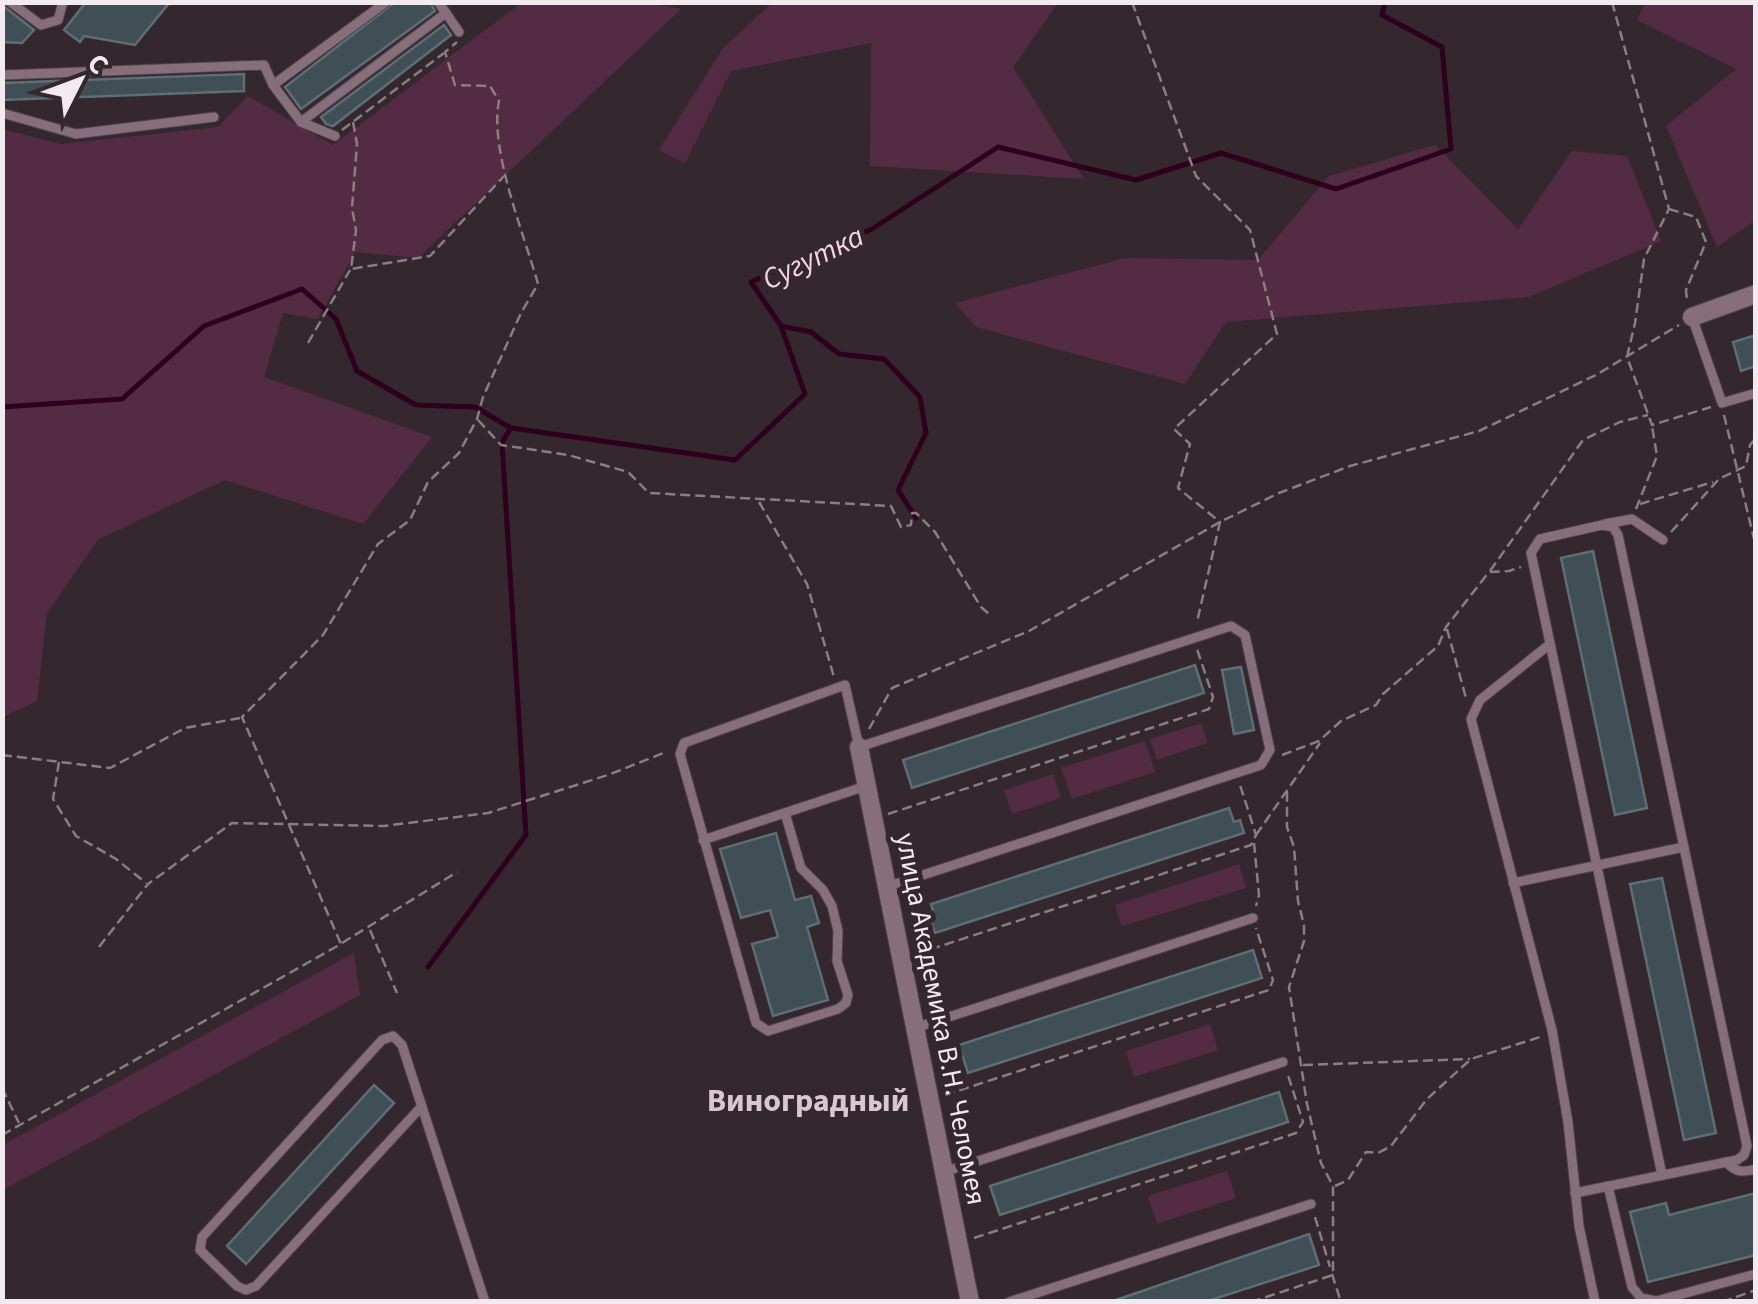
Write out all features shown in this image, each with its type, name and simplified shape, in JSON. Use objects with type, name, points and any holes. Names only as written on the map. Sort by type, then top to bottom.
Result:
[{"type":"street","points":[[1692,317],[1756,294]]},
{"type":"street","name":"улица Академика В.Н. Челомея","points":[[858,746],[970,1302]]},
{"type":"lane","points":[[10,2],[41,25],[58,20],[63,2]]},
{"type":"lane","points":[[274,84],[386,2]]},
{"type":"lane","points":[[438,2],[460,32]]},
{"type":"lane","points":[[301,122],[446,12]]},
{"type":"lane","points":[[2,75],[264,65],[301,122],[334,136]]},
{"type":"lane","points":[[2,113],[76,134],[214,117]]},
{"type":"lane","points":[[1692,317],[1722,404],[1756,392]]},
{"type":"lane","points":[[1662,1175],[1532,562],[1532,547],[1540,538],[1632,519],[1663,540]]},
{"type":"lane","points":[[1576,1193],[1741,1158],[1748,1146],[1618,535],[1613,528],[1602,525]]},
{"type":"lane","points":[[785,813],[801,868],[829,899],[838,927],[837,956],[847,1000],[843,1006],[772,1030],[756,1023],[680,754],[684,743],[845,685],[858,746],[1231,626],[1245,635],[1270,745],[1266,761],[886,887]]},
{"type":"lane","points":[[1550,644],[1480,700],[1472,724],[1552,1030],[1595,1302]]},
{"type":"lane","points":[[703,840],[866,786]]},
{"type":"lane","points":[[1513,882],[1684,847]]},
{"type":"lane","points":[[915,1028],[1253,918]]},
{"type":"lane","points":[[422,1106],[256,1286],[246,1290],[237,1286],[200,1250],[202,1237],[388,1036],[398,1038],[402,1045],[422,1106],[484,1302]]},
{"type":"lane","points":[[944,1172],[1284,1062]]},
{"type":"lane","points":[[1726,1162],[1735,1171],[1756,1169]]},
{"type":"lane","points":[[1608,1186],[1632,1287],[1641,1298],[1656,1301],[1756,1274]]},
{"type":"lane","points":[[1009,1302],[1311,1204]]},
{"type":"path","points":[[1132,2],[1196,176],[1250,230],[1277,334],[1174,429],[1190,444],[1178,488],[1220,522]]},
{"type":"path","points":[[1612,2],[1669,209],[1644,259],[1636,323],[1627,356],[1652,425],[1657,456],[1632,519]]},
{"type":"path","points":[[334,136],[445,52],[460,39],[460,32]]},
{"type":"path","points":[[2,754],[110,768],[185,728],[242,718],[323,635],[378,544],[410,520],[428,482],[459,453],[538,284],[505,176],[495,120],[498,101],[490,86],[455,85],[445,52]]},
{"type":"path","points":[[308,344],[351,269],[358,144],[353,122]]},
{"type":"path","points":[[351,269],[430,256],[505,176]]},
{"type":"path","points":[[858,746],[892,688],[1030,631],[1278,493],[1350,466],[1478,431],[1596,375],[1692,317],[1686,290],[1706,242],[1696,217],[1669,209]]},
{"type":"path","points":[[1652,425],[1722,404],[1756,547]]},
{"type":"path","points":[[1266,761],[1319,741],[1325,733],[1376,705],[1383,694],[1438,646],[1446,627],[1583,440],[1620,422],[1648,415]]},
{"type":"path","points":[[477,419],[503,446],[568,455],[628,472],[648,493],[891,506],[902,526],[911,524],[912,514],[916,513],[935,532],[989,614]]},
{"type":"path","points":[[1638,505],[1691,487],[1706,487],[1746,466],[1750,445],[1756,438]]},
{"type":"path","points":[[1663,540],[1719,479]]},
{"type":"path","points":[[759,501],[807,584],[837,688]]},
{"type":"path","points":[[872,819],[1209,709],[1213,698],[1194,638],[1220,522]]},
{"type":"path","points":[[1489,572],[1509,571],[1532,562]]},
{"type":"path","points":[[1446,627],[1472,724]]},
{"type":"path","points":[[242,718],[340,944]]},
{"type":"path","points":[[929,1100],[1268,990],[1273,980],[1253,918],[1259,895],[1254,843],[1325,733]]},
{"type":"path","points":[[99,947],[148,884],[232,823],[384,826],[488,813],[608,775],[681,746]]},
{"type":"path","points":[[59,762],[53,799],[76,836],[116,859],[148,884]]},
{"type":"path","points":[[1236,774],[1256,835]]},
{"type":"path","points":[[1286,790],[1304,925],[1304,942],[1289,987],[1322,1163],[1334,1186],[1333,1275]]},
{"type":"path","points":[[901,959],[1254,843]]},
{"type":"path","points":[[2,1134],[369,928],[457,872]]},
{"type":"path","points":[[369,928],[397,993]]},
{"type":"path","points":[[1301,1066],[1471,1059],[1552,1030]]},
{"type":"path","points":[[1334,1186],[1348,1180],[1366,1152],[1378,1153],[1392,1146],[1427,1099],[1471,1059]]},
{"type":"path","points":[[958,1243],[1296,1133],[1303,1122],[1284,1062]]},
{"type":"path","points":[[2,1088],[20,1125]]},
{"type":"path","points":[[1311,1204],[1341,1302]]},
{"type":"path","points":[[1251,1302],[1333,1275]]},
{"type":"path","points":[[1722,1302],[1756,1290]]},
{"type":"shaded area","points":[[645,2],[681,9],[418,258],[355,252],[318,319],[283,313],[264,377],[432,437],[363,524],[225,480],[99,539],[47,613],[37,701],[3,717],[2,129],[61,144],[218,127],[248,96],[333,145],[521,3]]},
{"type":"shaded area","points":[[772,3],[1058,3],[1013,67],[1084,179],[870,166],[871,43],[731,71],[685,163],[659,150],[723,48]]},
{"type":"shaded area","points":[[1645,3],[1755,3],[1755,221],[1717,247],[1666,126],[1736,69],[1637,20]]},
{"type":"shaded area","points":[[1435,145],[1518,229],[1572,151],[1627,156],[1661,241],[1529,297],[1226,322],[1185,384],[976,327],[955,303],[1125,258],[1258,260],[1329,176]]},
{"type":"shaded area","points":[[1201,723],[1208,743],[1157,760],[1150,739]]},
{"type":"shaded area","points":[[1145,741],[1155,772],[1072,799],[1061,768]]},
{"type":"shaded area","points":[[1053,774],[1061,798],[1012,814],[1004,790]]},
{"type":"shaded area","points":[[1239,864],[1246,888],[1122,926],[1115,905]]},
{"type":"shaded area","points":[[354,953],[360,995],[3,1190],[3,1145]]},
{"type":"shaded area","points":[[1210,1024],[1218,1050],[1134,1077],[1126,1051]]},
{"type":"shaded area","points":[[1227,1171],[1236,1198],[1157,1224],[1148,1196]]},
{"type":"building","points":[[86,2],[170,2],[135,45],[84,36],[80,42],[64,30]]},
{"type":"building","points":[[395,2],[430,2],[435,11],[301,109],[285,87]]},
{"type":"building","points":[[2,5],[34,30],[22,43],[2,42]]},
{"type":"building","points":[[444,25],[451,35],[333,126],[326,124],[321,117]]},
{"type":"building","points":[[244,74],[244,91],[2,100],[2,83]]},
{"type":"building","points":[[1756,335],[1756,366],[1741,371],[1733,342]]},
{"type":"building","points":[[1593,551],[1647,808],[1615,815],[1561,558]]},
{"type":"building","points":[[1195,665],[1204,693],[912,788],[903,760]]},
{"type":"building","points":[[1241,667],[1254,730],[1234,734],[1222,670]]},
{"type":"building","points":[[1229,808],[1234,822],[1240,820],[1244,833],[935,933],[930,919],[935,918],[931,904]]},
{"type":"building","points":[[776,833],[795,900],[811,896],[819,923],[807,927],[828,1000],[773,1016],[752,944],[778,937],[770,910],[741,918],[720,849]]},
{"type":"building","points":[[1662,878],[1716,1133],[1684,1140],[1630,884]]},
{"type":"building","points":[[1253,950],[1262,978],[968,1073],[959,1045]]},
{"type":"building","points":[[374,1085],[394,1103],[246,1264],[227,1246]]},
{"type":"building","points":[[1279,1092],[1288,1122],[1000,1215],[990,1186]]},
{"type":"building","points":[[1756,1193],[1756,1255],[1648,1282],[1630,1212],[1666,1203],[1669,1215]]},
{"type":"building","points":[[1309,1234],[1319,1265],[1205,1302],[1110,1302]]},
{"type":"waterway","name":"Сугутка","points":[[2,407],[122,399],[204,326],[302,289],[336,319],[357,371],[416,405],[475,407],[511,428],[735,460],[805,394],[781,326],[751,282],[872,229],[998,147],[1136,180],[1221,153],[1336,189],[1451,149],[1442,47],[1382,15],[1385,2]]},
{"type":"waterway","points":[[781,326],[811,332],[839,354],[884,359],[920,397],[926,433],[898,490],[916,518]]},
{"type":"waterway","points":[[428,967],[526,835],[502,442],[511,428]]},
{"type":"district","name":"Виноградный","points":[[808,1101]]}]
